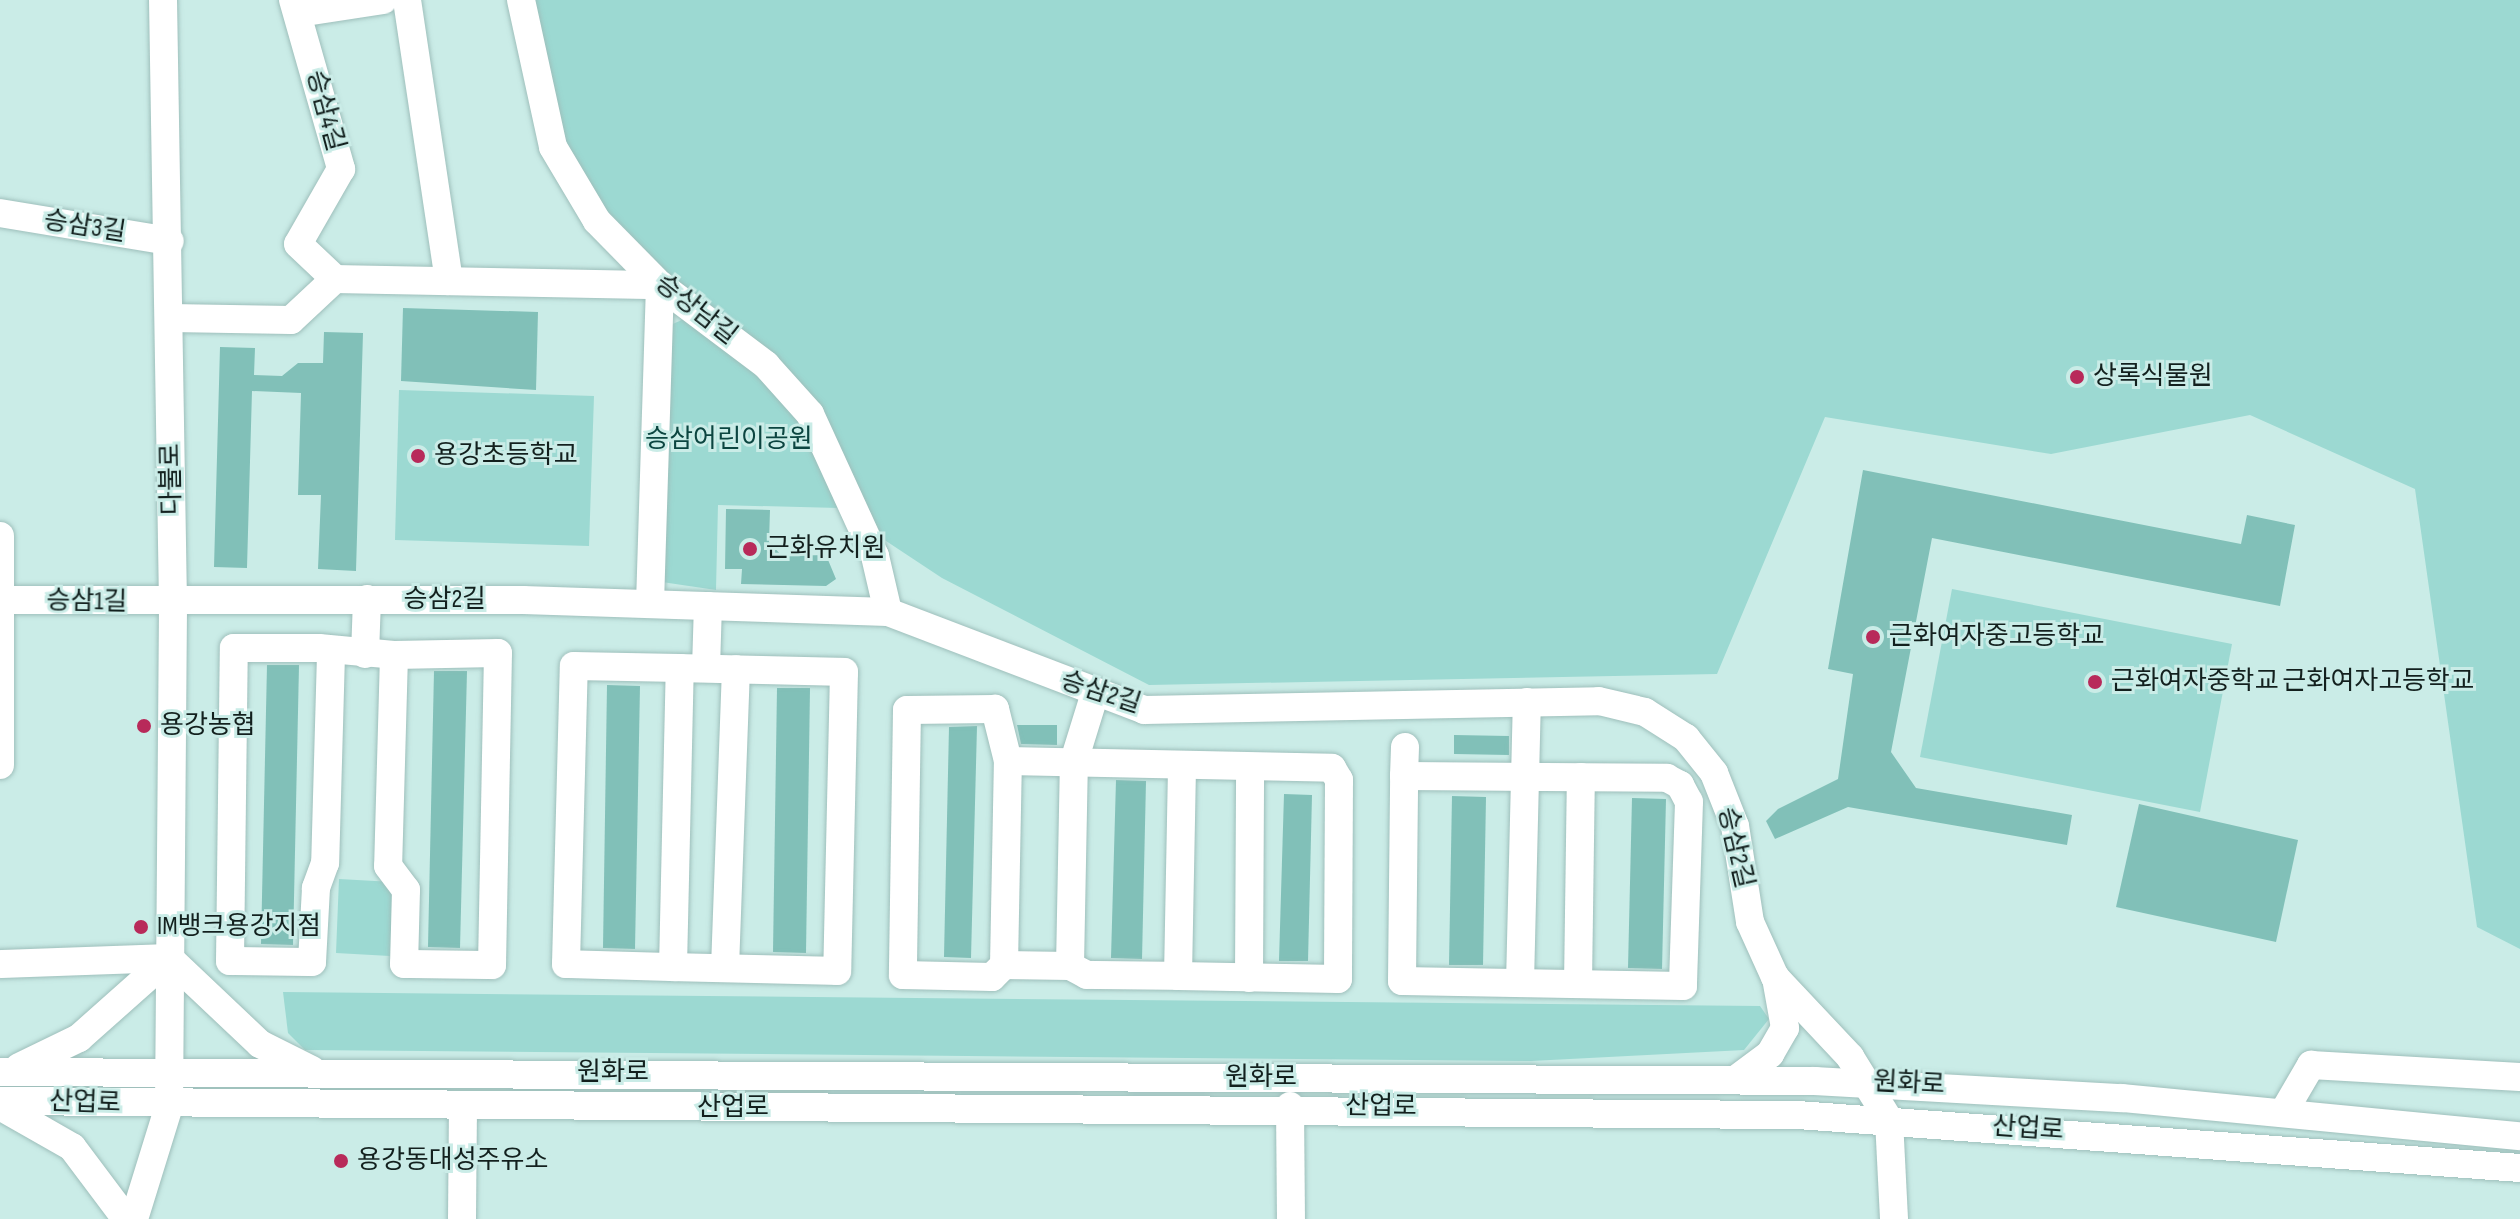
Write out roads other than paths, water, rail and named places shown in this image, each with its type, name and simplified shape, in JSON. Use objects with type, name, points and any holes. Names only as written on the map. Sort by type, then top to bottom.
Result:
[{"type":"street","name":"다불로","points":[[134,1219],[169,1106],[173,603],[170,241],[163,0]]},
{"type":"street","name":"승삼4길","points":[[335,279],[298,244],[341,169],[296,6],[383,0]]},
{"type":"street","points":[[407,0],[449,281]]},
{"type":"street","name":"승상남길","points":[[521,0],[553,147],[597,221],[660,285],[766,365],[810,414],[875,556],[888,612]]},
{"type":"street","name":"승삼3길","points":[[0,213],[170,241]]},
{"type":"street","points":[[170,318],[291,320],[335,279],[660,285],[650,603]]},
{"type":"street","points":[[0,536],[0,765]]},
{"type":"street","points":[[365,654],[367,599]]},
{"type":"street","name":"승삼2길","points":[[173,603],[367,599],[650,603],[888,612],[1144,710],[1599,701],[1645,712],[1686,738],[1714,773],[1735,826],[1750,922],[1775,977],[1866,1082],[1889,1120]]},
{"type":"street","name":"승삼1길","points":[[1,600],[173,603]]},
{"type":"street","points":[[673,967],[693,668],[708,606]]},
{"type":"street","points":[[331,654],[325,863],[316,888],[312,962],[230,961],[234,648],[331,654],[498,653],[492,965],[404,964],[406,890],[388,866],[394,655]]},
{"type":"street","points":[[574,666],[736,669],[844,672],[837,971],[566,964],[574,666]]},
{"type":"street","points":[[725,968],[736,669]]},
{"type":"street","points":[[1070,966],[1074,761],[1095,693]]},
{"type":"street","points":[[1520,983],[1527,702]]},
{"type":"street","points":[[995,709],[1008,761],[1004,965],[992,977],[903,975],[907,710],[995,709]]},
{"type":"street","points":[[1404,776],[1667,778],[1689,802],[1683,986],[1402,981],[1404,776],[1405,747]]},
{"type":"street","points":[[1004,965],[1070,966],[1087,975],[1338,979],[1339,780],[1332,768],[1008,761]]},
{"type":"street","points":[[1178,976],[1182,767]]},
{"type":"street","points":[[1249,978],[1250,768]]},
{"type":"street","points":[[1578,984],[1581,777]]},
{"type":"street","points":[[0,964],[169,958],[260,1044],[320,1073]]},
{"type":"street","points":[[2,1072],[79,1038],[169,958]]},
{"type":"street","points":[[1735,1080],[1770,1054],[1785,1028],[1775,977]]},
{"type":"street","points":[[2283,1113],[2311,1065],[2518,1078]]},
{"type":"street","name":"원화로","points":[[2,1072],[1866,1082],[2283,1113],[2520,1136]]},
{"type":"street","points":[[0,1103],[72,1147],[126,1219]]},
{"type":"street","name":"산업로","points":[[0,1103],[463,1110],[1290,1106],[1889,1120],[2520,1168]]},
{"type":"street","points":[[1290,1106],[1291,1219]]},
{"type":"street","points":[[462,1219],[463,1110]]},
{"type":"street","points":[[1889,1120],[1894,1219]]},
{"type":"place","name":"상록식물원","points":[[2077,377]]},
{"type":"place","name":"용강초등학교","points":[[418,456]]},
{"type":"place","name":"근화유치원","points":[[750,549]]},
{"type":"place","name":"근화여자중고등학교","points":[[1873,637]]},
{"type":"place","name":"근화여자중학교 근화여자고등학교","points":[[2095,682]]},
{"type":"place","name":"용강농협","points":[[144,726]]},
{"type":"place","name":"IM뱅크용강지점","points":[[141,927]]},
{"type":"place","name":"용강동대성주유소","points":[[341,1161]]},
{"type":"park label","name":"승삼어린이공원","points":[[729,440]]}]
